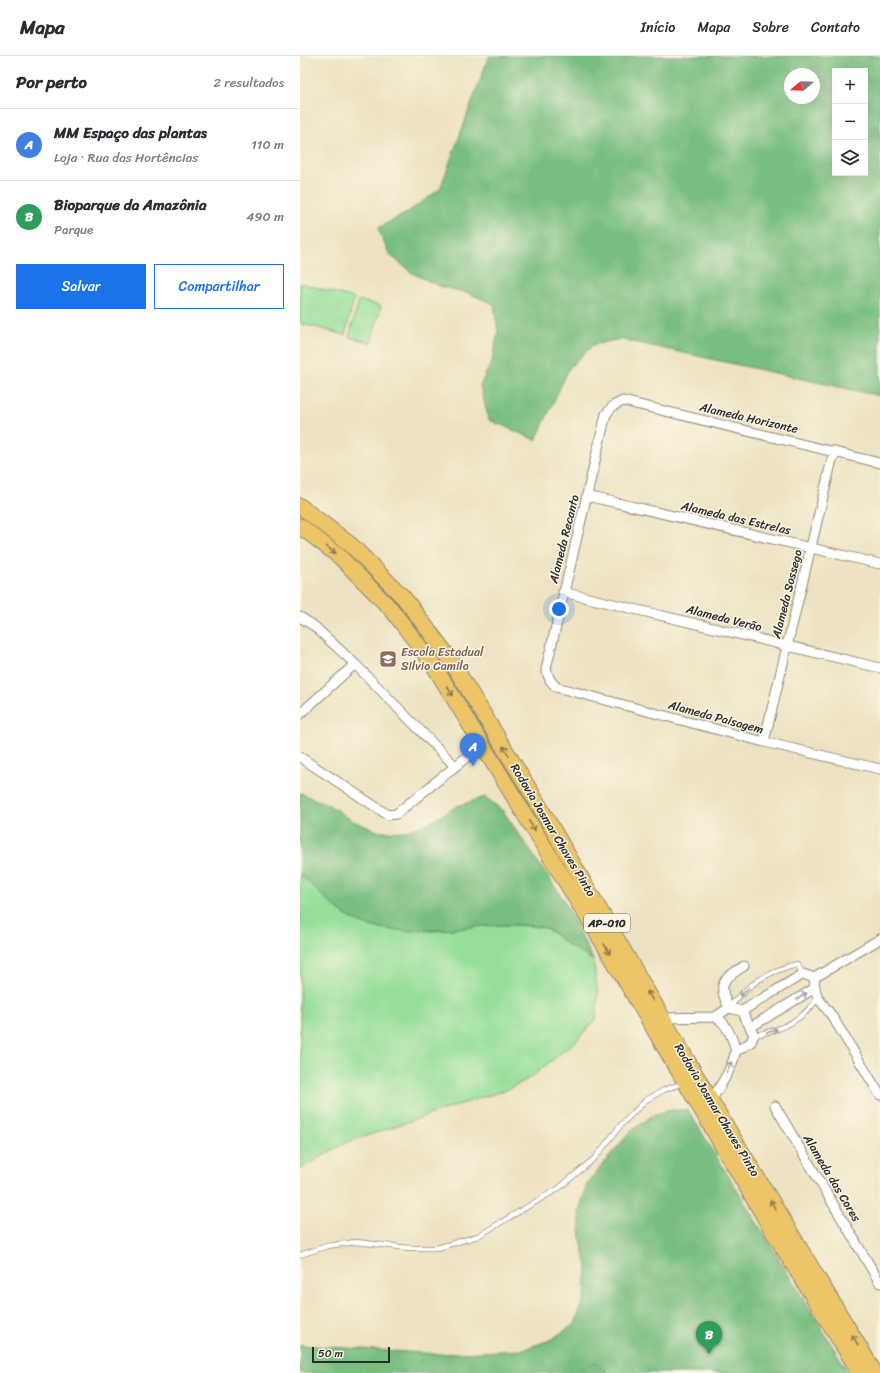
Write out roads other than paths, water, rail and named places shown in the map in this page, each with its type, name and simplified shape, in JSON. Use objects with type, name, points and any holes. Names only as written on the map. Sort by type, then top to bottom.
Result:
[{"type":"main road","name":"Rodovia Josmar Chaves Pinto","points":[[300,506],[351,545],[404,598],[448,656],[534,797],[663,1018],[860,1373]]},
{"type":"main road","name":"Rodovia Josmar Chaves Pinto","points":[[300,526],[340,557],[391,609],[434,666],[611,956],[684,1083],[875,1373]]},
{"type":"main road","points":[[520,806],[534,797]]},
{"type":"street","name":"Alameda Horizonte","points":[[613,406],[623,401],[880,463]]},
{"type":"street","name":"Alameda Recanto","points":[[550,680],[546,669],[563,592],[606,414],[613,406]]},
{"type":"street","name":"Alameda Sossego","points":[[764,742],[834,451]]},
{"type":"street","name":"Alameda das Estrelas","points":[[587,496],[880,564]]},
{"type":"street","name":"Alameda Verão","points":[[563,592],[880,668]]},
{"type":"street","points":[[300,617],[314,626],[356,664],[455,766]]},
{"type":"street","points":[[300,714],[356,664]]},
{"type":"street","name":"Alameda Paisagem","points":[[550,680],[556,687],[764,742],[880,769]]},
{"type":"street","points":[[300,758],[388,815],[396,814],[483,744]]},
{"type":"street","points":[[814,978],[880,939]]},
{"type":"street","points":[[729,1008],[723,995],[723,982],[744,966]]},
{"type":"street","points":[[715,1017],[729,1008],[742,1011],[803,974],[814,978]]},
{"type":"street","points":[[814,978],[818,998],[832,1016],[880,1095]]},
{"type":"street","points":[[753,1031],[815,988]]},
{"type":"street","points":[[735,1052],[751,1042],[753,1031],[742,1011]]},
{"type":"street","points":[[663,1018],[715,1017],[721,1019],[727,1028],[735,1052],[731,1064],[710,1101]]},
{"type":"street","name":"Alameda das Cores","points":[[775,1106],[880,1283]]},
{"type":"lane","points":[[729,1008],[743,992],[771,973],[797,964],[803,974]]},
{"type":"lane","points":[[753,1031],[771,1032],[790,1024],[812,1008],[818,998]]},
{"type":"lane","points":[[300,1256],[327,1246],[356,1242],[409,1248],[437,1248],[478,1236],[559,1188],[595,1158],[621,1125],[646,1100],[664,1090],[684,1083]]},
{"type":"place","name":"Escola Estadual Silvio Camilo","points":[[388,659]]},
{"type":"place","name":"MM Espaço das plantas","points":[[473,766]]},
{"type":"place","name":"Bioparque da Amazônia","points":[[709,1354]]}]
